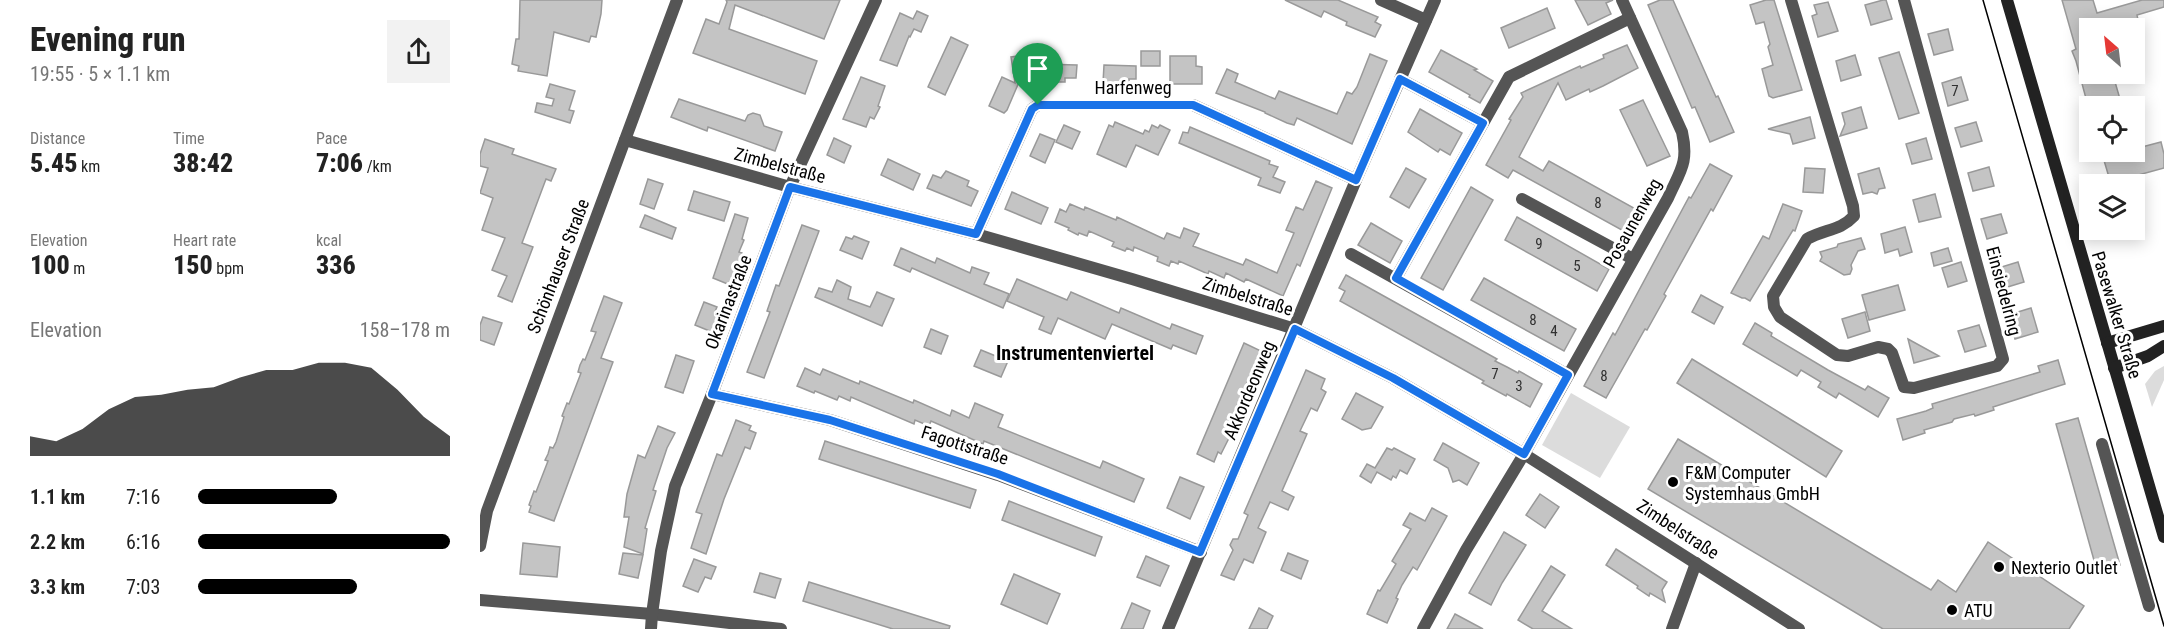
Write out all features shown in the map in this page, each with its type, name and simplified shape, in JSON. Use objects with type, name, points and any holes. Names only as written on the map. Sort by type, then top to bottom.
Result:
[{"type":"main road","name":"Pasewalker Straße","points":[[2007,0],[2164,537]]},
{"type":"main road","points":[[2107,343],[2164,326]]},
{"type":"main road","points":[[2114,368],[2148,356],[2164,346]]},
{"type":"street","name":"Schönhauser Straße","points":[[480,546],[487,511],[676,0]]},
{"type":"street","name":"Okarinastraße","points":[[651,629],[651,614],[669,508],[675,486],[790,187],[876,0]]},
{"type":"street","points":[[1381,0],[1426,20]]},
{"type":"street","name":"Akkordeonweg","points":[[1168,629],[1356,180],[1435,0]]},
{"type":"street","name":"Posaunenweg","points":[[1423,629],[1668,198],[1685,161],[1682,132],[1622,0]]},
{"type":"street","name":"Einsiedelring","points":[[1791,0],[1853,206],[1854,216],[1845,226],[1817,233],[1808,239],[1773,296],[1774,307],[1780,317],[1837,355],[1848,356],[1878,347],[1888,349],[1892,353],[1904,387],[1914,388],[1997,366],[2003,359],[1904,0]]},
{"type":"street","points":[[1396,278],[1509,77],[1630,18]]},
{"type":"street","points":[[1400,79],[1483,123]]},
{"type":"street","name":"Harfenweg","points":[[976,234],[1032,109],[1038,105],[1193,105],[1356,180]]},
{"type":"street","name":"Zimbelstraße","points":[[625,140],[790,187],[976,234],[1295,329],[1393,378],[1524,454],[1799,629]]},
{"type":"street","points":[[1522,200],[1633,259]]},
{"type":"street","points":[[1351,254],[1568,375]]},
{"type":"street","name":"Fagottstraße","points":[[712,394],[841,423],[998,474],[1200,552]]},
{"type":"street","points":[[2102,444],[2149,606]]},
{"type":"street","points":[[1672,629],[1696,562]]},
{"type":"street","points":[[480,600],[651,614],[781,629]]},
{"type":"shaded area","points":[[2164,366],[2164,380],[2152,407],[2145,384],[2155,371]]},
{"type":"shaded area","points":[[1571,393],[1630,427],[1600,478],[1542,445]]},
{"type":"building","points":[[520,0],[602,0],[596,37],[591,36],[589,42],[554,32],[547,76],[518,71],[519,66],[512,64],[516,39],[519,39]]},
{"type":"building","points":[[726,0],[840,0],[824,39],[735,5],[729,29],[817,61],[805,94],[693,53],[706,19],[719,24]]},
{"type":"building","points":[[1285,0],[1338,0],[1378,17],[1375,22],[1381,25],[1375,37],[1346,25],[1347,22],[1324,11],[1321,17]]},
{"type":"building","points":[[1575,0],[1613,0],[1606,3],[1611,14],[1588,25]]},
{"type":"building","points":[[1660,0],[1673,0],[1734,132],[1710,142],[1695,107],[1692,108],[1648,5]]},
{"type":"building","points":[[1774,0],[1802,90],[1773,98],[1769,96],[1762,69],[1773,65],[1768,47],[1770,44],[1764,22],[1756,24],[1750,5]]},
{"type":"building","points":[[1886,0],[1892,19],[1871,25],[1865,5]]},
{"type":"building","points":[[2062,0],[2093,0],[2097,13],[2142,0],[2164,0],[2164,7],[2137,15],[2138,18],[2079,18],[2079,72],[2072,51],[2076,49]]},
{"type":"building","points":[[1828,2],[1838,31],[1818,37],[1812,16],[1817,14],[1814,5]]},
{"type":"building","points":[[1547,8],[1555,28],[1509,48],[1501,28]]},
{"type":"building","points":[[917,11],[928,16],[921,32],[914,29],[909,36],[897,66],[880,60],[900,13],[913,19]]},
{"type":"building","points":[[1948,29],[1953,50],[1934,55],[1928,34]]},
{"type":"building","points":[[951,37],[968,45],[945,95],[928,87]]},
{"type":"building","points":[[1627,45],[1638,68],[1590,92],[1589,89],[1566,100],[1558,83],[1519,157],[1543,171],[1549,161],[1641,212],[1629,234],[1513,170],[1508,178],[1486,165],[1523,97],[1521,93],[1580,66],[1581,68],[1604,58],[1603,55]]},
{"type":"building","points":[[1441,50],[1477,69],[1474,70],[1493,81],[1480,103],[1429,72]]},
{"type":"building","points":[[1141,51],[1160,51],[1160,66],[1141,66]]},
{"type":"building","points":[[1899,52],[1919,113],[1899,119],[1879,58]]},
{"type":"building","points":[[1031,54],[1007,110],[1004,113],[989,106],[1002,77],[1015,83],[1011,57]]},
{"type":"building","points":[[1370,54],[1387,61],[1352,144],[1297,118],[1294,125],[1287,123],[1216,93],[1227,69],[1238,74],[1235,82],[1275,99],[1279,91],[1337,114],[1347,92],[1352,94],[1357,87]]},
{"type":"building","points":[[1855,55],[1861,75],[1841,81],[1836,61]]},
{"type":"building","points":[[1170,56],[1196,56],[1196,66],[1202,67],[1202,84],[1170,84]]},
{"type":"building","points":[[1040,64],[1077,65],[1076,78],[1065,78],[1065,82],[1039,82]]},
{"type":"building","points":[[1104,65],[1136,66],[1136,79],[1129,79],[1129,83],[1103,83]]},
{"type":"building","points":[[861,77],[885,86],[878,106],[880,107],[874,119],[870,117],[866,127],[843,119]]},
{"type":"building","points":[[1961,77],[1968,100],[1948,106],[1942,83]]},
{"type":"building","points":[[550,84],[575,91],[569,110],[574,111],[570,123],[535,112],[537,103],[552,106],[554,99],[546,97]]},
{"type":"building","points":[[2082,84],[2116,84],[2119,96],[2085,96]]},
{"type":"building","points":[[679,99],[745,121],[748,115],[753,113],[760,115],[764,126],[782,132],[775,151],[708,127],[707,131],[671,117]]},
{"type":"building","points":[[1643,100],[1670,156],[1647,166],[1620,110]]},
{"type":"building","points":[[1861,107],[1867,128],[1840,136],[1845,124],[1842,113]]},
{"type":"building","points":[[1420,109],[1462,133],[1450,155],[1440,149],[1438,152],[1408,132]]},
{"type":"building","points":[[1810,117],[1815,138],[1793,144],[1790,134],[1768,129]]},
{"type":"building","points":[[1115,122],[1143,134],[1145,130],[1149,132],[1152,125],[1158,128],[1160,125],[1170,130],[1158,155],[1136,145],[1126,167],[1097,154],[1109,125],[1113,127]]},
{"type":"building","points":[[1976,122],[1982,141],[1961,147],[1955,128]]},
{"type":"building","points":[[1064,125],[1080,132],[1072,149],[1056,142]]},
{"type":"building","points":[[1190,127],[1270,161],[1269,164],[1278,167],[1273,177],[1285,182],[1280,193],[1258,185],[1261,178],[1179,143],[1183,132],[1188,133]]},
{"type":"building","points":[[1040,134],[1055,140],[1045,163],[1030,156]]},
{"type":"building","points":[[834,138],[851,146],[844,163],[827,155]]},
{"type":"building","points":[[1926,138],[1932,159],[1912,164],[1906,144]]},
{"type":"building","points":[[485,139],[514,149],[512,154],[556,169],[551,181],[546,179],[522,243],[533,247],[512,302],[498,296],[507,276],[492,270],[505,238],[482,230],[493,198],[480,193],[488,168],[480,166],[480,154]]},
{"type":"building","points":[[2161,142],[2164,168],[2142,174],[2108,174],[2104,162],[2145,162],[2145,146]]},
{"type":"building","points":[[888,159],[920,174],[913,190],[881,175]]},
{"type":"building","points":[[1710,164],[1732,176],[1664,294],[1666,296],[1647,330],[1645,329],[1606,398],[1584,386],[1613,333],[1615,335],[1689,197],[1691,198]]},
{"type":"building","points":[[1989,167],[1994,186],[1973,191],[1968,173]]},
{"type":"building","points":[[1406,168],[1426,179],[1409,208],[1390,197]]},
{"type":"building","points":[[1805,168],[1825,169],[1823,193],[1803,192]]},
{"type":"building","points":[[1879,168],[1885,188],[1879,189],[1877,194],[1872,192],[1863,194],[1858,174]]},
{"type":"building","points":[[946,171],[969,181],[967,186],[978,191],[971,206],[927,188],[933,175],[941,178]]},
{"type":"building","points":[[648,179],[663,184],[654,209],[640,204]]},
{"type":"building","points":[[1316,181],[1332,188],[1300,266],[1297,264],[1283,296],[1246,279],[1244,282],[1226,273],[1224,278],[1209,271],[1208,274],[1179,261],[1178,264],[1171,261],[1169,266],[1157,261],[1158,257],[1134,247],[1133,251],[1127,248],[1125,251],[1112,246],[1114,242],[1089,231],[1087,236],[1079,233],[1078,235],[1055,222],[1060,209],[1066,212],[1070,204],[1084,210],[1085,207],[1116,220],[1117,217],[1164,239],[1167,233],[1180,238],[1184,228],[1199,234],[1193,246],[1243,265],[1246,259],[1277,273],[1294,233],[1286,230],[1296,207],[1303,210]]},
{"type":"building","points":[[1471,187],[1493,200],[1443,290],[1421,278]]},
{"type":"building","points":[[694,191],[730,202],[724,221],[688,210]]},
{"type":"building","points":[[1012,192],[1048,208],[1041,224],[1005,209]]},
{"type":"building","points":[[1935,194],[1941,217],[1919,222],[1913,200]]},
{"type":"building","points":[[1783,204],[1802,211],[1795,231],[1793,230],[1750,301],[1731,293],[1763,236],[1769,239]]},
{"type":"building","points":[[735,214],[748,218],[739,252],[742,253],[741,257],[744,257],[734,283],[731,282],[730,285],[713,278]]},
{"type":"building","points":[[2001,214],[2007,233],[1987,239],[1981,219]]},
{"type":"building","points":[[645,215],[676,228],[672,239],[640,227]]},
{"type":"building","points":[[1517,217],[1609,269],[1597,291],[1505,240]]},
{"type":"building","points":[[1371,223],[1402,241],[1390,263],[1358,245]]},
{"type":"building","points":[[802,225],[819,231],[764,378],[747,372],[770,312],[767,311],[776,285],[779,286]]},
{"type":"building","points":[[1905,227],[1912,252],[1900,256],[1898,249],[1885,253],[1881,234]]},
{"type":"building","points":[[854,236],[869,242],[862,259],[840,250],[846,237],[852,239]]},
{"type":"building","points":[[1861,238],[1865,249],[1858,251],[1851,265],[1850,274],[1844,275],[1820,261],[1822,257],[1820,252]]},
{"type":"building","points":[[901,248],[935,263],[937,258],[970,273],[972,267],[989,273],[984,284],[1009,294],[1003,308],[912,268],[910,272],[894,265]]},
{"type":"building","points":[[1948,248],[1952,261],[1934,266],[1931,253]]},
{"type":"building","points":[[1961,262],[1967,281],[1948,287],[1942,268]]},
{"type":"building","points":[[2018,262],[2024,282],[2001,289],[1995,269]]},
{"type":"building","points":[[1346,275],[1497,359],[1495,361],[1542,384],[1530,407],[1482,383],[1484,381],[1340,301],[1345,291],[1339,288]]},
{"type":"building","points":[[1484,278],[1576,329],[1564,351],[1471,300]]},
{"type":"building","points":[[1017,279],[1067,300],[1071,292],[1119,313],[1121,308],[1170,329],[1172,324],[1203,336],[1196,354],[1173,345],[1171,349],[1112,324],[1105,339],[1058,318],[1051,334],[1039,329],[1044,317],[1007,301]]},
{"type":"building","points":[[837,280],[851,287],[848,299],[870,307],[877,292],[894,299],[882,326],[815,297],[819,288],[832,292]]},
{"type":"building","points":[[1898,285],[1905,310],[1869,320],[1862,295]]},
{"type":"building","points":[[1701,295],[1723,307],[1714,324],[1692,312]]},
{"type":"building","points":[[604,296],[622,303],[601,358],[613,362],[554,521],[529,512],[531,506],[529,505],[548,461],[545,460],[550,447],[553,448],[556,442],[564,417],[562,416],[581,373],[578,372],[580,365],[583,359],[585,360],[596,332],[591,331]]},
{"type":"building","points":[[704,302],[717,307],[714,314],[718,316],[712,332],[695,325]]},
{"type":"building","points":[[2031,308],[2038,332],[2015,339],[2008,315]]},
{"type":"building","points":[[1865,312],[1870,331],[1848,338],[1842,319]]},
{"type":"building","points":[[483,317],[502,323],[494,345],[480,340],[480,325]]},
{"type":"building","points":[[1755,323],[1772,333],[1771,336],[1828,370],[1865,390],[1868,386],[1889,398],[1878,417],[1839,393],[1836,398],[1818,387],[1821,382],[1801,370],[1797,376],[1743,344]]},
{"type":"building","points":[[1979,325],[1986,346],[1965,352],[1958,331]]},
{"type":"building","points":[[931,329],[948,336],[941,354],[924,347]]},
{"type":"building","points":[[1908,339],[1939,356],[1914,363]]},
{"type":"building","points":[[1244,343],[1261,351],[1229,424],[1229,428],[1233,430],[1221,454],[1218,452],[1214,462],[1197,454]]},
{"type":"building","points":[[981,350],[1008,361],[1001,377],[974,366]]},
{"type":"building","points":[[676,355],[694,361],[683,393],[665,387]]},
{"type":"building","points":[[1692,359],[1842,451],[1826,477],[1677,383]]},
{"type":"building","points":[[2058,360],[2065,384],[1993,407],[1994,410],[1975,416],[1974,414],[1954,419],[1952,422],[1924,430],[1925,433],[1903,440],[1897,419],[1933,408],[1932,404],[2040,372],[2038,366]]},
{"type":"building","points":[[805,368],[820,375],[823,369],[859,384],[860,381],[913,403],[914,400],[950,416],[952,410],[969,418],[975,403],[1003,415],[998,427],[1100,468],[1103,461],[1144,479],[1134,502],[984,441],[983,444],[931,421],[929,426],[915,420],[914,424],[851,397],[850,401],[839,396],[837,400],[815,391],[814,393],[797,386]]},
{"type":"building","points":[[1306,370],[1325,379],[1321,389],[1326,392],[1317,411],[1311,408],[1300,431],[1307,434],[1282,491],[1294,497],[1288,510],[1270,502],[1258,528],[1266,532],[1253,563],[1244,559],[1234,580],[1221,575],[1233,550],[1230,545],[1233,539],[1238,539],[1248,515],[1244,513]]},
{"type":"building","points":[[1356,393],[1383,407],[1371,428],[1362,430],[1342,419]]},
{"type":"building","points":[[2078,418],[2120,565],[2097,571],[2056,424]]},
{"type":"building","points":[[736,420],[751,426],[749,430],[756,433],[750,449],[745,447],[724,499],[706,554],[691,548],[702,514],[696,512],[717,454],[722,456]]},
{"type":"building","points":[[658,426],[675,433],[667,448],[653,490],[656,491],[645,528],[647,529],[643,554],[624,547],[629,517],[624,517],[627,494],[638,455],[645,458]]},
{"type":"building","points":[[1678,439],[1931,590],[1938,580],[1956,592],[1988,542],[2084,606],[2069,629],[1883,629],[1648,489]]},
{"type":"building","points":[[825,441],[976,490],[970,508],[819,459]]},
{"type":"building","points":[[1443,443],[1479,463],[1467,485],[1459,480],[1453,482],[1448,468],[1434,460]]},
{"type":"building","points":[[1387,448],[1392,450],[1394,448],[1415,459],[1407,474],[1400,470],[1396,478],[1393,476],[1391,480],[1377,472],[1371,483],[1360,476],[1367,464],[1375,468]]},
{"type":"building","points":[[1180,477],[1204,487],[1190,519],[1167,508]]},
{"type":"building","points":[[1540,494],[1559,507],[1545,528],[1526,515]]},
{"type":"building","points":[[1009,501],[1102,537],[1095,556],[1002,520]]},
{"type":"building","points":[[1432,508],[1447,516],[1417,570],[1413,567],[1402,585],[1387,623],[1367,614],[1378,590],[1380,591],[1396,564],[1392,561],[1411,529],[1403,525],[1410,513],[1425,521]]},
{"type":"building","points":[[1504,532],[1526,545],[1491,605],[1469,593]]},
{"type":"building","points":[[523,543],[560,547],[557,577],[520,574]]},
{"type":"building","points":[[1616,549],[1667,582],[1662,590],[1665,602],[1650,593],[1649,596],[1606,565]]},
{"type":"building","points":[[623,553],[643,555],[638,578],[619,574]]},
{"type":"building","points":[[1288,553],[1308,561],[1301,579],[1281,570]]},
{"type":"building","points":[[1146,556],[1169,566],[1160,586],[1137,577]]},
{"type":"building","points":[[694,559],[716,567],[711,579],[705,577],[698,592],[683,586]]},
{"type":"building","points":[[1551,566],[1565,575],[1542,611],[1572,629],[1533,629],[1518,620]]},
{"type":"building","points":[[760,573],[781,579],[775,598],[754,592]]},
{"type":"building","points":[[1014,574],[1060,594],[1047,624],[1001,604]]},
{"type":"building","points":[[809,582],[950,626],[949,629],[893,629],[803,601]]},
{"type":"building","points":[[1132,603],[1150,611],[1143,629],[1121,629]]},
{"type":"building","points":[[1259,608],[1273,616],[1267,629],[1249,629]]},
{"type":"building","points":[[1455,614],[1483,629],[1447,629]]},
{"type":"tram line","points":[[1983,0],[2164,626]]},
{"type":"place","name":"F&M Computer Systemhaus GmbH","points":[[1673,482]]},
{"type":"place","name":"Nexterio Outlet","points":[[1999,567]]},
{"type":"place","name":"ATU","points":[[1952,610]]},
{"type":"district","name":"Instrumentenviertel","points":[[1075,353]]},
{"type":"route","points":[[1400,79],[1483,123],[1396,278],[1568,375],[1524,454],[1393,378],[1295,329],[1200,552],[998,474],[830,420],[712,394],[790,187],[976,234],[1032,109],[1038,105],[1193,105],[1356,180],[1400,79]]}]
